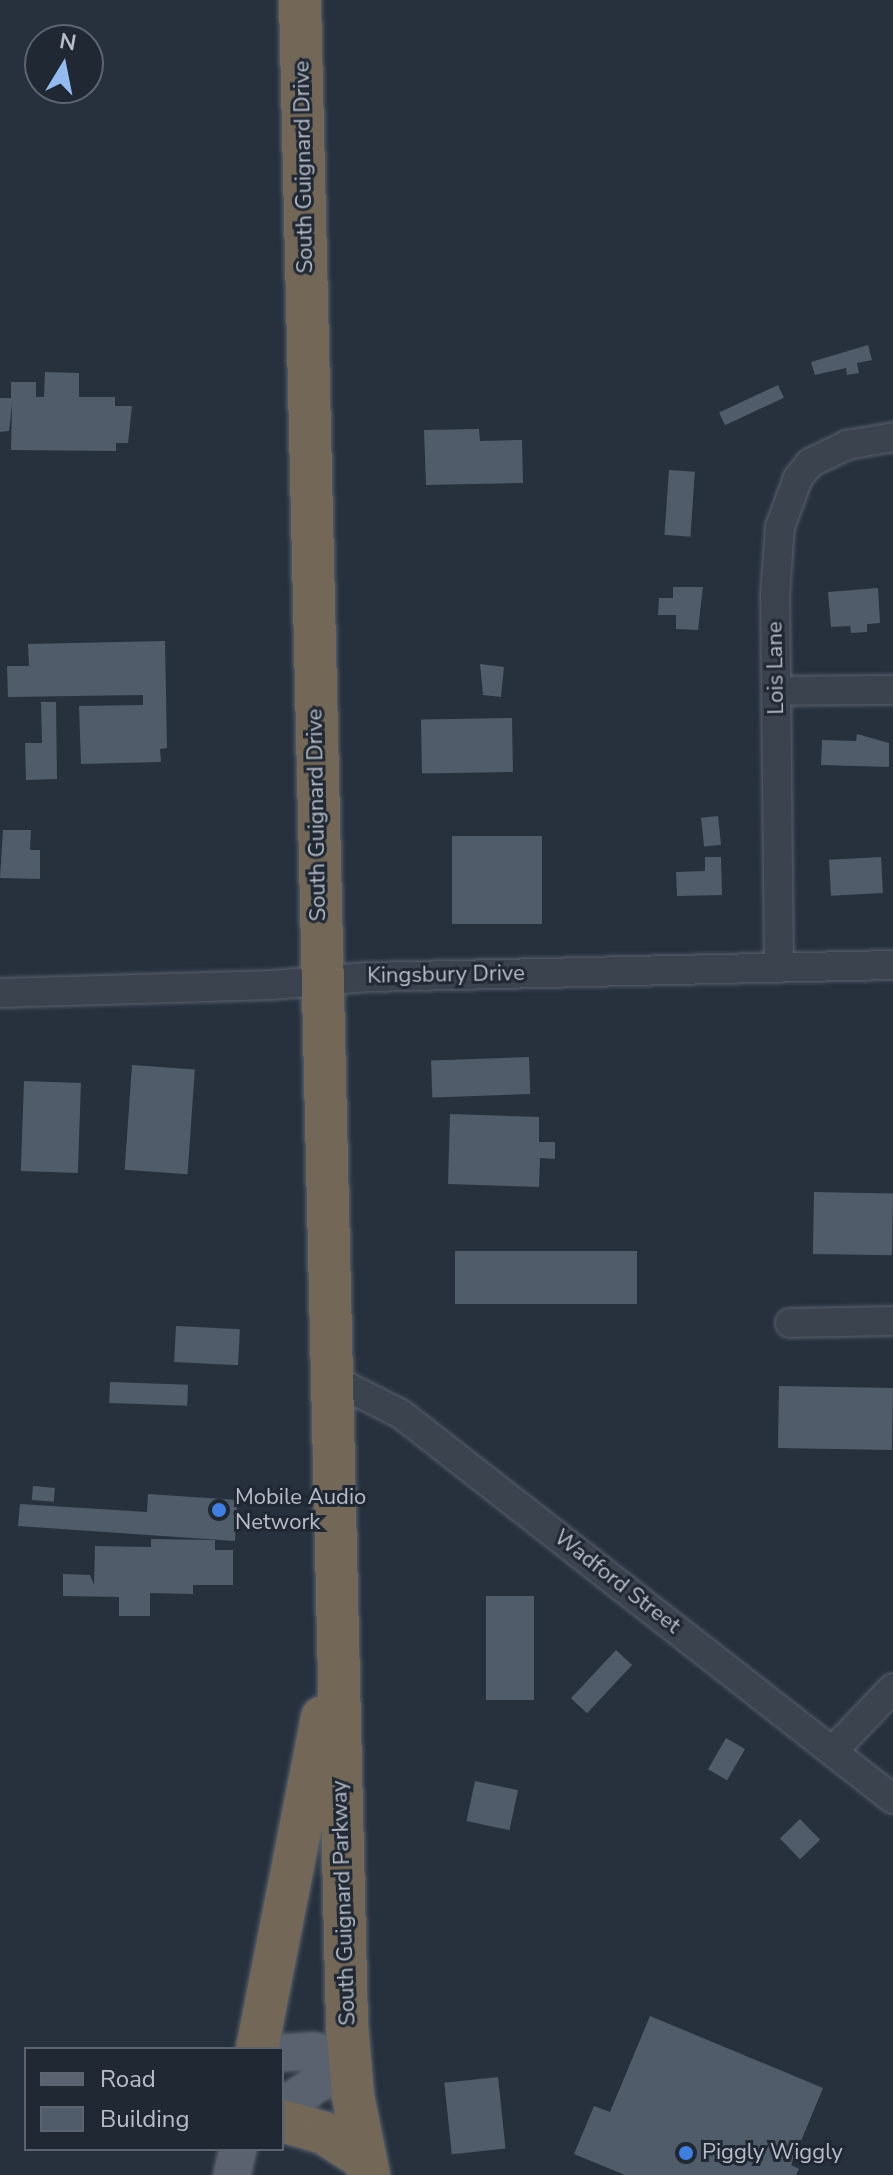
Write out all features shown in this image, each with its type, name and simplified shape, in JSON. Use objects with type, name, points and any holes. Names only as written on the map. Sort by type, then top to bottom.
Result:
[{"type":"highway","name":"South Guignard Drive","points":[[300,0],[337,1629]]},
{"type":"highway","points":[[257,2047],[337,1629]]},
{"type":"highway","name":"South Guignard Parkway","points":[[337,1629],[349,2064],[367,2167]]},
{"type":"highway","points":[[284,2122],[324,2133],[367,2167]]},
{"type":"main road","points":[[284,2053],[314,2051],[349,2064]]},
{"type":"main road","points":[[284,2105],[349,2064]]},
{"type":"street","name":"Lois Lane","points":[[779,968],[776,561],[788,500],[798,478],[824,453],[893,437]]},
{"type":"street","points":[[777,691],[893,690]]},
{"type":"street","name":"Kingsbury Drive","points":[[0,993],[321,980],[893,965]]},
{"type":"street","points":[[790,1323],[893,1321]]},
{"type":"street","name":"Wadford Street","points":[[332,1379],[401,1414],[893,1799]]},
{"type":"street","points":[[833,1751],[893,1688]]},
{"type":"building","points":[[868,345],[872,360],[857,363],[859,373],[847,375],[846,368],[815,375],[811,362]]},
{"type":"building","points":[[45,372],[79,373],[79,397],[115,397],[115,406],[132,406],[128,443],[116,443],[116,451],[11,450],[12,404],[9,431],[0,432],[0,398],[11,398],[11,382],[36,382],[36,397],[44,397]]},
{"type":"building","points":[[778,385],[784,398],[725,425],[719,412]]},
{"type":"building","points":[[479,429],[480,441],[522,440],[523,483],[426,485],[424,430]]},
{"type":"building","points":[[669,470],[695,472],[690,537],[664,535]]},
{"type":"building","points":[[673,587],[703,587],[698,630],[676,629],[676,615],[658,615],[659,598],[673,598]]},
{"type":"building","points":[[878,588],[880,623],[867,624],[867,632],[851,633],[850,626],[831,627],[828,592]]},
{"type":"building","points":[[165,641],[167,748],[160,749],[161,762],[81,764],[79,706],[143,705],[143,695],[8,697],[7,666],[29,666],[28,644]]},
{"type":"building","points":[[480,664],[504,667],[501,697],[483,695]]},
{"type":"building","points":[[41,702],[56,702],[57,779],[26,780],[25,743],[42,743]]},
{"type":"building","points":[[512,718],[513,772],[422,774],[421,720]]},
{"type":"building","points":[[857,734],[889,743],[889,767],[821,765],[822,740],[856,741]]},
{"type":"building","points":[[718,816],[721,845],[704,847],[701,818]]},
{"type":"building","points":[[3,830],[31,830],[30,850],[40,850],[40,879],[0,878]]},
{"type":"building","points":[[452,836],[542,836],[542,924],[452,924]]},
{"type":"building","points":[[705,857],[721,857],[722,895],[677,896],[676,872],[705,871]]},
{"type":"building","points":[[881,857],[883,893],[831,896],[829,860]]},
{"type":"building","points":[[529,1057],[530,1094],[432,1097],[431,1060]]},
{"type":"building","points":[[132,1065],[195,1069],[188,1174],[125,1170]]},
{"type":"building","points":[[24,1081],[81,1083],[78,1173],[21,1171]]},
{"type":"building","points":[[450,1114],[539,1117],[539,1142],[555,1142],[555,1159],[540,1158],[539,1187],[448,1184]]},
{"type":"building","points":[[814,1192],[893,1193],[892,1255],[813,1254]]},
{"type":"building","points":[[455,1251],[637,1251],[637,1304],[455,1304]]},
{"type":"building","points":[[176,1326],[240,1329],[238,1365],[174,1362]]},
{"type":"building","points":[[110,1382],[188,1385],[187,1406],[109,1403]]},
{"type":"building","points":[[779,1386],[893,1388],[892,1450],[778,1448]]},
{"type":"building","points":[[33,1486],[55,1488],[54,1502],[32,1500]]},
{"type":"building","points":[[148,1494],[237,1500],[235,1541],[18,1526],[20,1504],[147,1512]]},
{"type":"building","points":[[151,1539],[215,1540],[215,1550],[233,1550],[233,1585],[193,1585],[193,1594],[150,1593],[150,1616],[119,1616],[119,1597],[63,1596],[63,1574],[90,1575],[94,1585],[95,1546],[151,1547]]},
{"type":"building","points":[[486,1596],[534,1596],[534,1700],[486,1700]]},
{"type":"building","points":[[616,1650],[632,1665],[587,1713],[571,1698]]},
{"type":"building","points":[[726,1738],[745,1749],[727,1780],[708,1769]]},
{"type":"building","points":[[475,1781],[518,1790],[510,1830],[466,1821]]},
{"type":"building","points":[[800,1819],[820,1840],[800,1859],[780,1838]]},
{"type":"building","points":[[650,2016],[823,2088],[791,2165],[799,2169],[796,2175],[625,2175],[574,2154],[594,2106],[610,2112]]},
{"type":"building","points":[[498,2077],[506,2149],[452,2154],[444,2083]]},
{"type":"place","name":"Mobile Audio Network","points":[[219,1510]]},
{"type":"place","name":"Piggly Wiggly","points":[[686,2153]]}]
